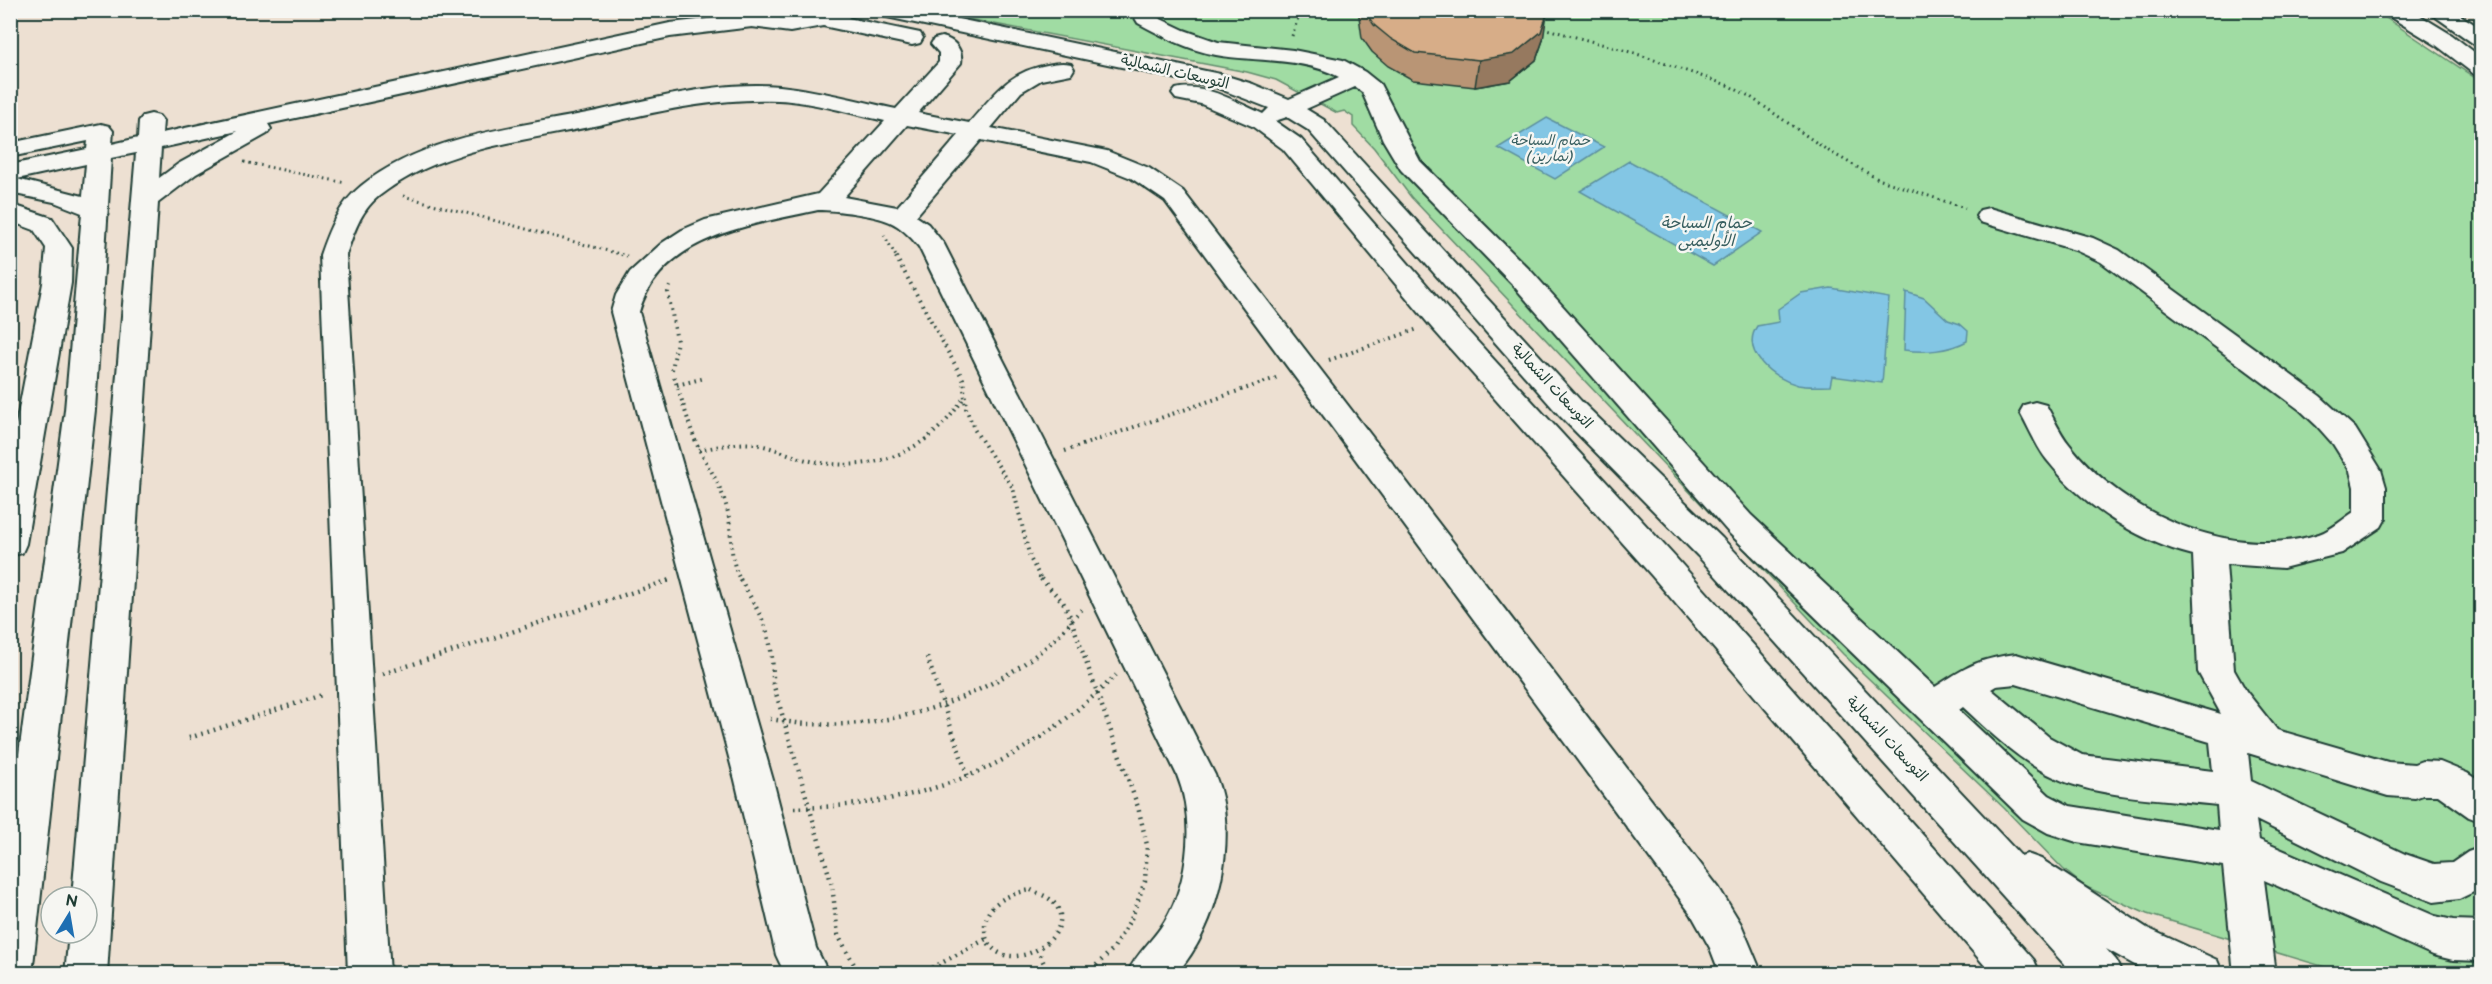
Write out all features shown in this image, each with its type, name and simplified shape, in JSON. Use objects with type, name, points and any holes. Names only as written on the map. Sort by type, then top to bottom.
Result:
[{"type":"street","points":[[10,173],[100,142],[674,10]]},
{"type":"street","name":"التوسعات الشمالية","points":[[882,10],[1196,75],[1252,91],[1288,108],[1316,125],[1570,408],[1710,548],[1977,836],[2101,974]]},
{"type":"street","points":[[2395,10],[2444,40],[2481,69]]},
{"type":"street","points":[[2436,10],[2481,39]]},
{"type":"street","points":[[150,131],[308,107],[747,15],[786,25],[835,15],[942,44],[1207,98],[1260,121],[1292,144],[1442,321],[1664,567],[2019,974]]},
{"type":"street","points":[[1146,18],[1176,35],[1203,45],[1335,65],[1357,77],[1372,89],[1395,140],[1410,165],[1522,278],[1740,524],[2026,799],[2047,814],[2077,825],[2241,851],[2433,935],[2452,940],[2481,941]]},
{"type":"street","points":[[2444,40],[2481,39]]},
{"type":"street","points":[[825,202],[950,63],[952,56],[949,49],[942,44]]},
{"type":"street","points":[[888,224],[1013,87],[1034,74],[1063,69]]},
{"type":"street","points":[[1260,121],[1357,77]]},
{"type":"street","points":[[369,974],[333,255],[336,238],[344,221],[373,188],[408,167],[451,148],[699,96],[746,92],[782,93],[1098,156],[1120,163],[1159,183],[1174,196],[1705,901],[1727,938],[1741,974]]},
{"type":"street","points":[[145,200],[187,169],[233,142],[308,107]]},
{"type":"street","points":[[86,974],[150,131]]},
{"type":"street","points":[[10,150],[100,142]]},
{"type":"street","points":[[11,974],[80,410],[100,142]]},
{"type":"street","points":[[10,185],[61,196],[95,210]]},
{"type":"street","points":[[808,974],[797,955],[736,712],[625,312],[630,295],[640,279],[663,272],[671,249],[714,226],[825,202],[888,224],[919,230],[930,244],[1201,788],[1207,829],[1204,872],[1191,915],[1166,957],[1148,974]]},
{"type":"street","points":[[10,212],[43,224],[59,248],[57,284],[21,426],[10,544]]},
{"type":"street","points":[[1989,216],[2084,244],[2122,264],[2310,403],[2336,428],[2356,453],[2370,487],[2372,503],[2370,518],[2358,529],[2325,546],[2284,554],[2209,549],[2147,524],[2108,501],[2085,484],[2052,448],[2035,412]]},
{"type":"street","points":[[1664,567],[1710,548]]},
{"type":"street","points":[[2209,549],[2216,672],[2233,702],[2265,743]]},
{"type":"street","points":[[1932,708],[1989,672],[2016,669],[2388,779],[2415,781],[2422,778],[2440,779],[2454,785],[2481,805]]},
{"type":"street","points":[[1964,687],[2046,755],[2071,769],[2085,773],[2234,790],[2420,880],[2434,883],[2459,881],[2481,865]]},
{"type":"street","points":[[2227,731],[2255,974]]},
{"type":"street","points":[[1977,836],[2106,929],[2202,974]]},
{"type":"path","points":[[1293,57],[1291,38],[1293,27],[1303,10]]},
{"type":"path","points":[[1539,24],[1554,32],[1634,53],[1727,85],[1749,96],[1827,150],[1878,179],[1989,216]]},
{"type":"path","points":[[236,160],[373,188],[663,272],[677,341],[671,367],[700,450],[714,475],[727,507],[735,571],[765,622],[773,651],[773,683],[832,885],[838,935],[856,968],[862,974]]},
{"type":"path","points":[[888,224],[884,235],[963,379],[963,398],[978,436],[998,460],[1012,486],[1022,516],[1025,548],[1041,580],[1067,606],[1071,623],[1137,807],[1147,845],[1144,887],[1127,928],[1098,965],[1087,974]]},
{"type":"path","points":[[1038,460],[1442,321]]},
{"type":"path","points":[[666,458],[725,444],[750,444],[773,447],[813,462],[836,465],[883,460],[906,452],[934,435],[955,413],[963,398]]},
{"type":"path","points":[[189,738],[697,572]]},
{"type":"path","points":[[736,712],[784,722],[823,724],[863,722],[903,715],[943,704],[980,688],[1014,669],[1045,647],[1071,623],[1101,584]]},
{"type":"path","points":[[761,807],[810,809],[850,806],[890,800],[968,777],[1040,741],[1071,719],[1098,695],[1135,654]]},
{"type":"path","points":[[927,657],[968,777]]},
{"type":"path","points":[[1031,890],[1052,901],[1058,911],[1060,923],[1057,935],[1050,947],[1040,955],[1027,960],[1014,961],[1001,957],[992,950],[986,939],[985,927],[988,915],[995,904],[1006,896],[1031,890]]},
{"type":"path","points":[[921,974],[986,939]]},
{"type":"path","points":[[1040,955],[1048,974]]},
{"type":"green space","points":[[2374,10],[2481,82],[2481,973],[2345,973],[2147,914],[2084,886],[2063,869],[2004,808],[1843,654],[1411,197],[1374,148],[1353,126],[1353,117],[1344,111],[1337,113],[1276,80],[1247,72],[926,11]]},
{"type":"water","name":"حمام السباحة (تمارين)","points":[[1547,118],[1604,147],[1555,179],[1498,148]]},
{"type":"water","name":"حمام السباحة الأوليمبى","points":[[1629,161],[1762,232],[1713,266],[1580,191]]},
{"type":"water","points":[[1831,288],[1889,298],[1882,383],[1832,376],[1830,386],[1798,385],[1770,371],[1756,355],[1753,336],[1757,326],[1779,322],[1778,309],[1801,293]]},
{"type":"water","points":[[1906,292],[1924,298],[1948,320],[1960,324],[1968,331],[1967,341],[1936,350],[1904,350]]},
{"type":"building","points":[[1364,10],[1545,10],[1547,14],[1541,32],[1514,54],[1479,60],[1415,53],[1391,39],[1374,25]]}]
